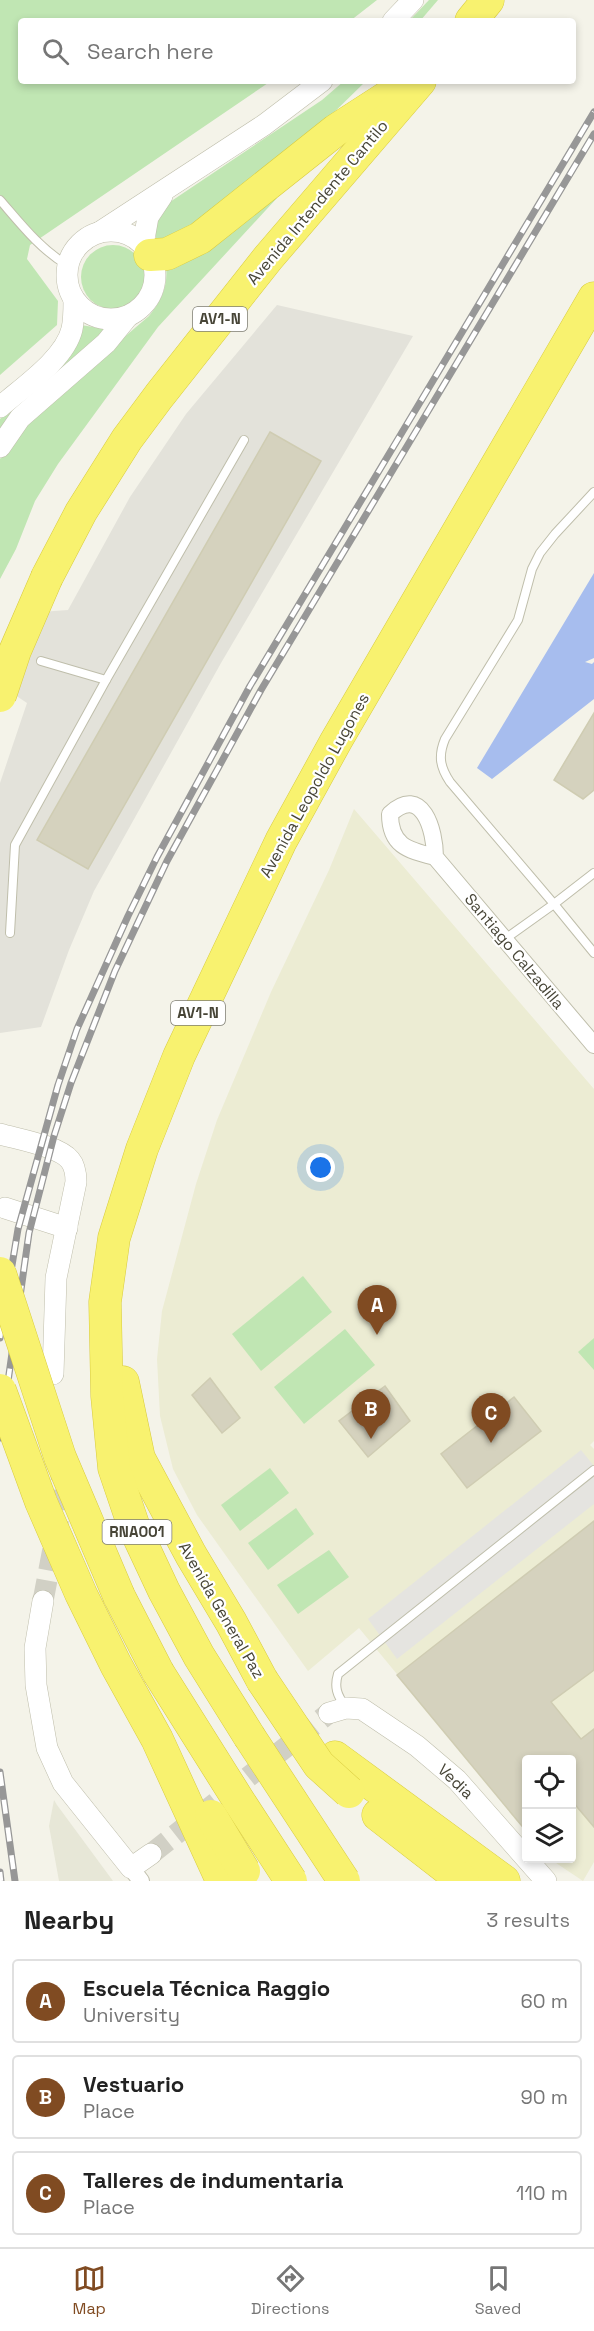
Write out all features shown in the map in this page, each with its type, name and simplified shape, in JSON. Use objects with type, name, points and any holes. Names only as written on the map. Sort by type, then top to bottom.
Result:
[{"type":"highway","points":[[473,18],[488,0]]},
{"type":"highway","points":[[146,250],[167,254],[200,238],[336,130],[407,84]]},
{"type":"highway","name":"Avenida Intendente Cantilo","points":[[0,696],[15,651],[47,577],[81,512],[127,439],[268,258],[417,84]]},
{"type":"highway","name":"Avenida Leopoldo Lugones","points":[[105,1302],[114,1238],[142,1149],[179,1056],[236,932],[281,841],[336,741],[594,298]]},
{"type":"highway","name":"RNA001","points":[[0,1273],[60,1456],[119,1596],[158,1672],[291,1881]]},
{"type":"highway","name":"Avenida General Paz","points":[[105,1302],[139,1458],[255,1669],[335,1757],[463,1866],[504,1881]]},
{"type":"highway","name":"RNA001","points":[[105,1302],[106,1396],[114,1468],[134,1527],[164,1592],[199,1656],[344,1881]]},
{"type":"highway","points":[[0,1390],[41,1502],[81,1594],[157,1740],[204,1805],[238,1878]]},
{"type":"highway","points":[[255,1669],[319,1765],[349,1792],[463,1866]]},
{"type":"street","points":[[396,18],[413,0]]},
{"type":"street","points":[[0,407],[51,362],[66,345],[73,327],[74,300],[68,284],[67,265],[74,250],[85,238],[100,232],[165,191],[264,125],[318,84]]},
{"type":"street","points":[[146,250],[148,217],[165,191]]},
{"type":"street","points":[[0,447],[20,418],[106,343],[128,316],[143,306],[152,290],[155,272],[146,250],[130,235],[115,231],[100,232]]},
{"type":"street","points":[[74,300],[89,314],[108,320],[128,316]]},
{"type":"street","name":"Santiago Calzadilla","points":[[435,857],[594,1045]]},
{"type":"street","points":[[0,1134],[61,1152],[71,1161],[76,1182],[56,1278],[53,1374]]},
{"type":"street","points":[[5,1208],[67,1228]]},
{"type":"street","points":[[44,1601],[35,1648],[36,1685],[47,1748],[63,1783],[136,1875],[151,1854]]},
{"type":"street","name":"Vedia","points":[[337,1710],[353,1707],[368,1712],[434,1759],[479,1804],[546,1881]]},
{"type":"lane","points":[[0,200],[36,242],[67,265]]},
{"type":"lane","points":[[10,933],[15,845],[106,680],[244,440]]},
{"type":"lane","points":[[594,492],[540,553],[532,569],[518,620],[441,750],[440,762],[450,782],[594,953]]},
{"type":"lane","points":[[41,661],[106,680]]},
{"type":"lane","points":[[505,939],[594,873]]},
{"type":"lane","points":[[337,1710],[338,1674],[594,1470]]},
{"type":"shaded area","points":[[277,305],[413,336],[221,663],[94,891],[69,950],[41,1027],[0,1033],[0,783],[27,703],[15,695],[40,612],[68,610],[130,497],[186,414]]},
{"type":"shaded area","points":[[354,809],[594,1089],[594,1441],[590,1445],[594,1449],[594,1862],[583,1881],[556,1863],[576,1863],[576,1755],[522,1755],[522,1826],[359,1628],[308,1671],[197,1515],[173,1469],[160,1416],[157,1359],[162,1311],[196,1184],[217,1120],[271,992],[329,870]]},
{"type":"shaded area","points":[[581,1450],[594,1466],[594,1504],[397,1659],[368,1619]]},
{"type":"shaded area","points":[[54,1800],[113,1881],[59,1881],[49,1826]]},
{"type":"green space","points":[[0,0],[377,0],[354,18],[18,18],[18,84],[267,84],[30,245],[27,259],[58,301],[57,325],[0,375]]},
{"type":"green space","points":[[429,0],[438,0],[423,18],[412,18]]},
{"type":"green space","points":[[341,84],[363,84],[315,131],[165,246],[156,238],[156,218],[164,206],[322,100]]},
{"type":"green space","points":[[272,189],[277,198],[158,327],[58,464],[35,501],[16,549],[0,579],[0,459],[26,421],[149,316],[163,292],[166,266]]},
{"type":"green space","points":[[107,245],[119,245],[136,254],[143,265],[145,277],[143,289],[136,300],[119,309],[107,309],[95,304],[86,295],[81,283],[81,271],[86,259],[95,250]]},
{"type":"green space","points":[[81,325],[105,329],[102,336],[0,433],[0,419],[64,362]]},
{"type":"green space","points":[[303,1276],[332,1312],[261,1371],[232,1334]]},
{"type":"green space","points":[[345,1329],[375,1365],[304,1424],[274,1387]]},
{"type":"green space","points":[[594,1338],[594,1370],[578,1352]]},
{"type":"green space","points":[[270,1468],[289,1493],[240,1531],[221,1505]]},
{"type":"green space","points":[[296,1508],[314,1534],[268,1570],[248,1543]]},
{"type":"green space","points":[[329,1550],[349,1577],[298,1614],[277,1585]]},
{"type":"water","points":[[594,573],[594,658],[585,662],[592,664],[594,662],[594,699],[492,779],[477,768]]},
{"type":"building","points":[[270,432],[321,461],[88,869],[37,840]]},
{"type":"building","points":[[594,713],[594,790],[583,799],[554,780]]},
{"type":"building","points":[[210,1378],[240,1418],[222,1433],[192,1395]]},
{"type":"building","points":[[385,1386],[410,1421],[368,1457],[339,1421]]},
{"type":"building","points":[[514,1397],[541,1431],[467,1488],[441,1454]]},
{"type":"building","points":[[594,1521],[594,1670],[551,1702],[581,1739],[594,1729],[594,1827],[576,1806],[576,1755],[522,1755],[522,1826],[397,1675]]},
{"type":"tunnel","points":[[43,1601],[63,1496],[61,1474]]},
{"type":"tunnel","points":[[151,1854],[329,1713]]},
{"type":"railway","points":[[0,1338],[18,1229],[58,1085],[77,1029],[128,916],[157,857],[250,686],[594,112]]},
{"type":"railway","points":[[0,1438],[29,1233],[54,1136],[71,1083],[115,971],[167,861],[261,690],[594,134]]},
{"type":"railway","points":[[0,1772],[15,1881]]},
{"type":"railway","points":[[0,1872],[1,1881]]},
{"type":"place","name":"Escuela Técnica Raggio","points":[[377,1335]]},
{"type":"place","name":"Vestuario","points":[[371,1439]]},
{"type":"place","name":"Talleres de indumentaria","points":[[491,1443]]}]
